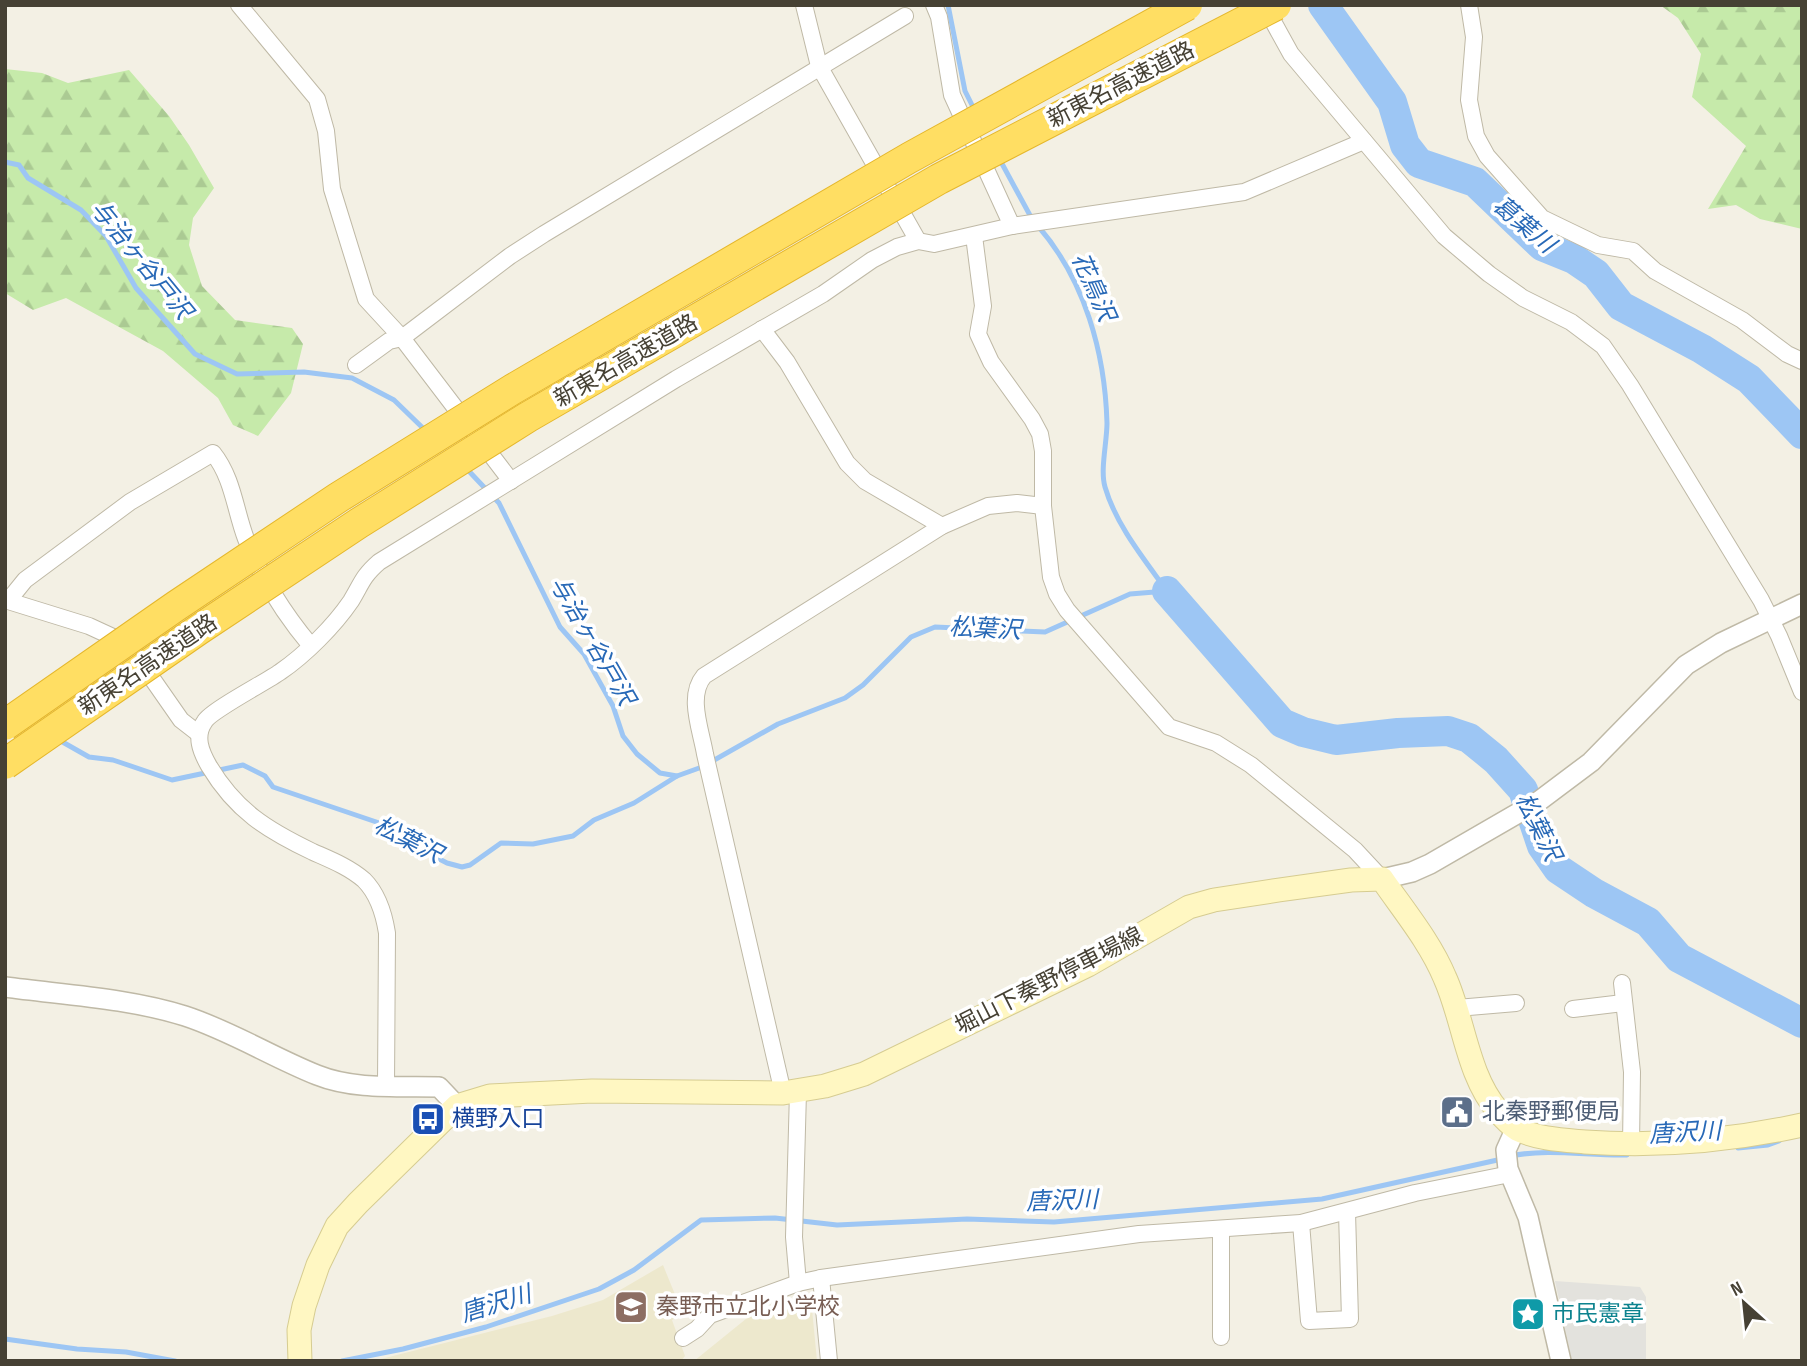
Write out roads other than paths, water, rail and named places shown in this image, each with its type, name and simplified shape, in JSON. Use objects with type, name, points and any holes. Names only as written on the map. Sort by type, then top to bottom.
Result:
[{"type":"highway","name":"新東名高速道路","points":[[5,725],[340,496],[513,388],[909,158],[1187,5]]},
{"type":"highway","name":"新東名高速道路","points":[[5,764],[370,516],[528,418],[939,179],[1276,5]]},
{"type":"main road","points":[[1382,879],[1433,954],[1457,1007],[1482,1087],[1497,1110],[1516,1128],[1542,1138],[1631,1145],[1696,1142],[1801,1126]]},
{"type":"main road","name":"堀山下秦野停車場線","points":[[299,1355],[304,1307],[318,1265],[337,1226],[457,1106],[490,1096],[592,1091],[791,1092],[864,1074],[1088,965],[1189,907],[1214,900],[1279,890],[1351,880],[1382,879]]},
{"type":"street","points":[[239,5],[317,99],[326,131],[332,189],[366,299],[402,338],[506,484]]},
{"type":"street","points":[[804,5],[819,66],[918,241]]},
{"type":"street","points":[[934,5],[939,17],[952,95],[1018,225]]},
{"type":"street","points":[[1264,5],[1291,54],[1444,236],[1489,274],[1523,298],[1572,323],[1603,346],[1637,396],[1771,619],[1802,692]]},
{"type":"street","points":[[1469,5],[1474,37],[1469,100],[1476,136],[1487,156],[1542,218],[1598,245],[1633,251],[1655,271],[1742,320],[1787,354],[1802,361]]},
{"type":"street","points":[[356,365],[389,341],[402,338],[510,256],[905,16]]},
{"type":"street","points":[[386,1086],[387,933],[385,916],[378,899],[352,870],[279,836],[251,818],[214,774],[205,759],[199,744],[199,734],[205,720],[282,671],[311,646],[351,601],[364,575],[379,562],[897,247],[918,241],[934,244],[1018,225],[1244,192],[1364,141]]},
{"type":"street","points":[[974,236],[983,306],[978,334],[991,362],[1040,434],[1043,451],[1042,506],[1051,577],[1067,610],[1169,727],[1216,743],[1251,765],[1355,850],[1382,879],[1412,872],[1430,864],[1539,801],[1591,762],[1686,665],[1721,643],[1802,604]]},
{"type":"street","points":[[762,329],[787,362],[847,463],[865,481],[942,526]]},
{"type":"street","points":[[199,734],[181,720],[128,644],[89,626],[7,600],[25,580],[130,502],[213,453],[229,481],[244,536],[262,575],[311,646]]},
{"type":"street","points":[[798,1283],[794,1237],[796,1198],[791,1092],[707,761],[695,691],[704,676],[942,526],[988,506],[1017,503],[1042,506]]},
{"type":"street","points":[[1622,984],[1633,1072],[1631,1145]]},
{"type":"street","points":[[5,987],[143,1005],[182,1015],[223,1029],[318,1076],[354,1084],[439,1087],[457,1106]]},
{"type":"street","points":[[1457,1007],[1517,1003]]},
{"type":"street","points":[[1573,1009],[1623,1003]]},
{"type":"street","points":[[1516,1128],[1508,1164],[1533,1235],[1561,1361]]},
{"type":"street","points":[[683,1338],[697,1329],[710,1315],[798,1283],[821,1278],[1139,1234],[1301,1223],[1415,1193],[1508,1164]]},
{"type":"street","points":[[1301,1223],[1308,1321],[1350,1320],[1347,1212]]},
{"type":"street","points":[[1221,1229],[1221,1337]]},
{"type":"street","points":[[821,1278],[829,1361]]},
{"type":"waterway","name":"花鳥沢","points":[[948,5],[965,91],[975,111]]},
{"type":"waterway","name":"葛葉川","points":[[1323,5],[1392,102],[1405,145],[1419,163],[1475,182],[1542,246],[1574,259],[1596,274],[1621,306],[1702,349],[1749,379],[1802,434]]},
{"type":"waterway","name":"花鳥沢","points":[[1000,160],[1032,219]]},
{"type":"waterway","name":"与治ヶ谷戸沢","points":[[5,162],[19,165],[28,178],[81,210],[106,236],[136,288],[195,354],[237,374],[304,372],[352,378],[394,400],[427,432]]},
{"type":"waterway","name":"花鳥沢","points":[[1038,226],[1068,270],[1080,294],[1097,344],[1107,423],[1103,464],[1105,487],[1116,515],[1167,591]]},
{"type":"waterway","name":"与治ヶ谷戸沢","points":[[465,467],[499,503],[560,627],[584,654],[613,706],[623,736],[637,754],[660,773],[677,776]]},
{"type":"waterway","name":"松葉沢","points":[[59,740],[89,757],[113,760],[172,780],[243,765],[265,776],[273,787],[397,829],[420,849],[447,863],[462,867],[470,865],[501,843],[533,844],[573,836],[594,820],[634,803],[677,776],[702,767],[778,724],[845,698],[863,685],[911,637],[935,627],[1045,632],[1130,594],[1167,591]]},
{"type":"waterway","name":"松葉沢","points":[[1167,591],[1282,723],[1303,732],[1336,740],[1448,731],[1469,738],[1496,760],[1523,790],[1542,846],[1558,869],[1594,893],[1648,922],[1679,958],[1802,1023]]},
{"type":"waterway","name":"唐沢川","points":[[1738,1148],[1779,1141]]},
{"type":"waterway","name":"唐沢川","points":[[1511,1156],[1554,1152],[1627,1155]]},
{"type":"waterway","name":"唐沢川","points":[[342,1361],[403,1349],[486,1327],[599,1289],[634,1270],[701,1220],[775,1218],[837,1225],[967,1219],[1054,1222],[1322,1199],[1502,1159]]},
{"type":"waterway","name":"唐沢川","points":[[5,1339],[77,1349],[126,1352],[175,1361]]},
{"type":"place","name":"北秦野郵便局","points":[[1457,1112]]},
{"type":"place","name":"横野入口","points":[[428,1119]]},
{"type":"place","name":"秦野市立北小学校","points":[[631,1307]]},
{"type":"place","name":"市民憲章","points":[[1528,1314]]}]
